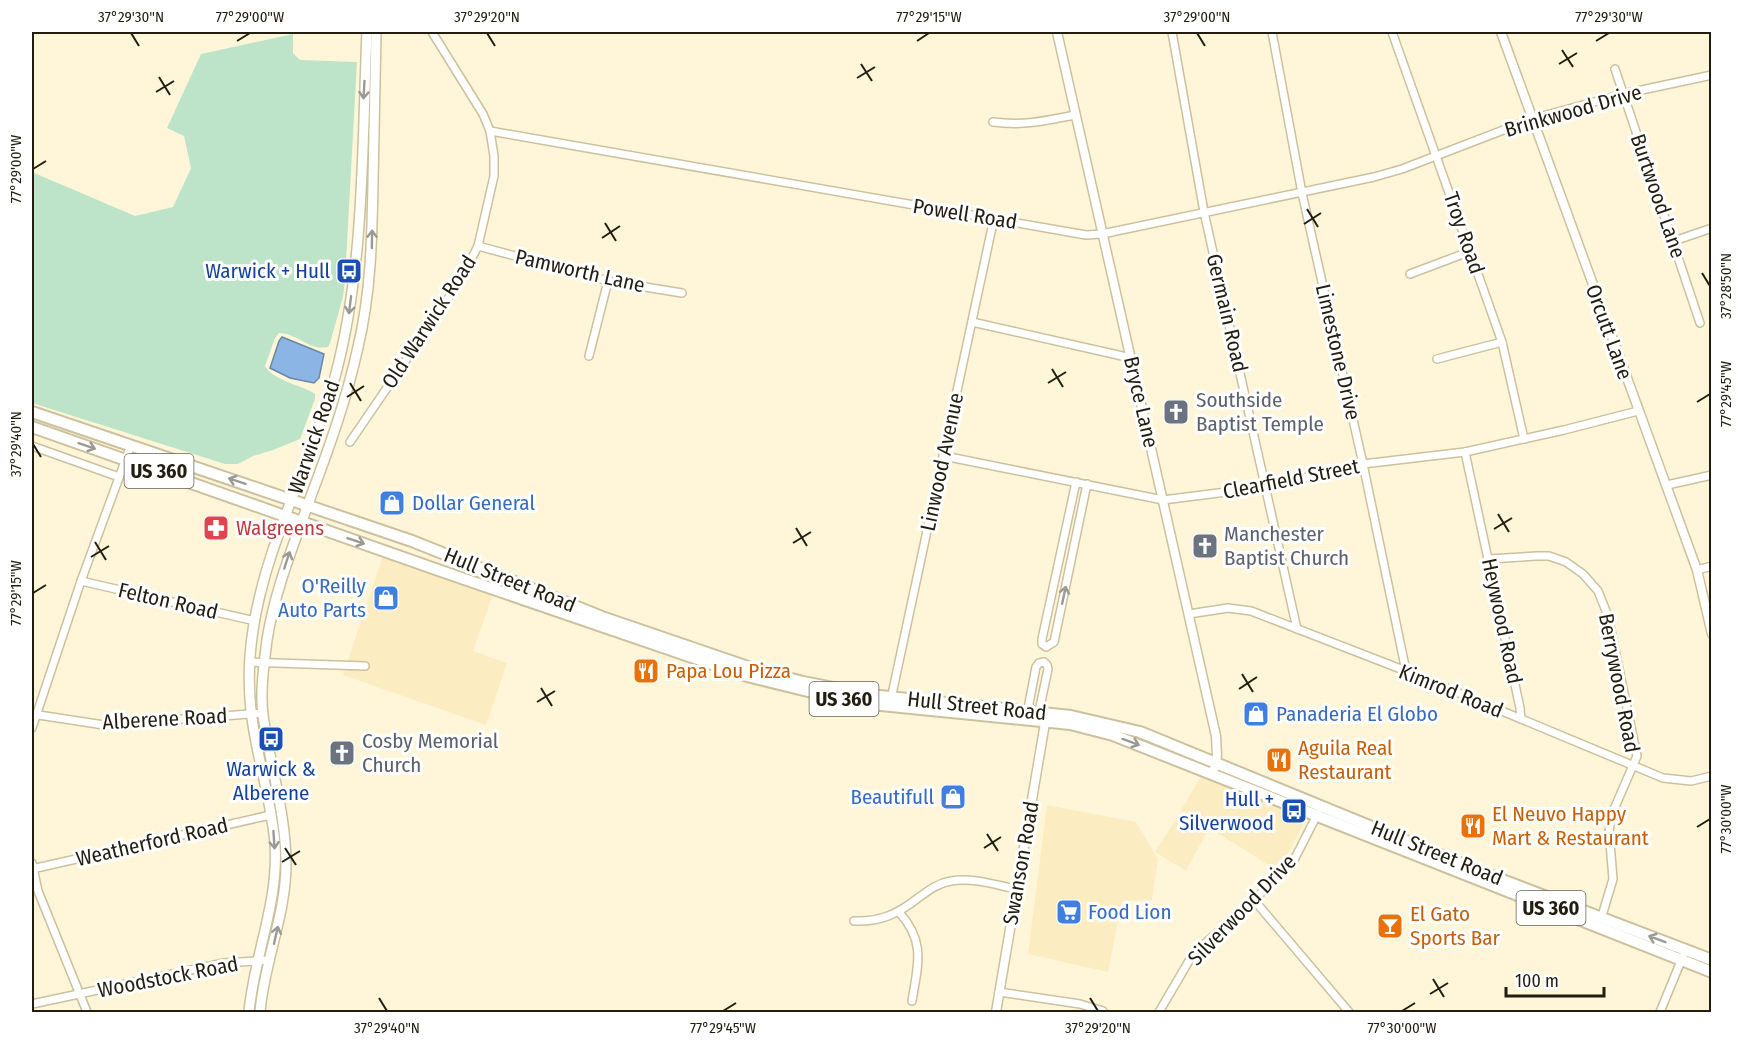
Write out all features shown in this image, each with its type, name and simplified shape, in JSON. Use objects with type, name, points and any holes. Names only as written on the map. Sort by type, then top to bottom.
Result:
[{"type":"main road","name":"Warwick Road","points":[[249,1012],[269,916],[274,882],[275,845],[272,818],[251,713],[250,662],[255,621],[275,546],[320,426],[347,328],[358,223],[367,32]]},
{"type":"main road","name":"Warwick Road","points":[[260,1012],[285,892],[286,865],[285,834],[263,713],[267,641],[278,590],[342,407],[358,348],[368,297],[376,32]]},
{"type":"main road","name":"US 360","points":[[32,412],[131,445]]},
{"type":"main road","name":"US 360","points":[[32,427],[301,522]]},
{"type":"main road","name":"Hull Street Road","points":[[131,445],[412,541],[602,617],[706,654],[802,682],[890,702]]},
{"type":"main road","name":"Hull Street Road","points":[[301,522],[747,676],[816,693],[1036,717],[1113,735],[1214,768],[1683,955],[1712,972]]},
{"type":"main road","name":"Hull Street Road","points":[[1683,955],[1712,960]]},
{"type":"street","name":"Old Warwick Road","points":[[350,442],[460,280],[478,246],[494,176],[490,131],[483,114],[464,80],[432,32]]},
{"type":"street","name":"Bryce Lane","points":[[1056,32],[1216,736],[1214,768]]},
{"type":"street","name":"Germain Road","points":[[1172,32],[1204,212],[1297,629]]},
{"type":"street","name":"Limestone Drive","points":[[1272,32],[1302,193],[1363,464],[1406,671]]},
{"type":"street","name":"Troy Road","points":[[1392,32],[1502,342],[1524,439]]},
{"type":"street","name":"Orcutt Lane","points":[[1501,32],[1697,570],[1712,634]]},
{"type":"street","name":"Burtwood Lane","points":[[1615,69],[1700,323]]},
{"type":"street","name":"Brinkwood Drive","points":[[1437,156],[1532,119],[1623,94],[1712,75]]},
{"type":"street","points":[[993,122],[1030,124],[1075,115]]},
{"type":"street","name":"Powell Road","points":[[490,131],[1086,235],[1102,234],[1302,193],[1393,172],[1437,156]]},
{"type":"street","name":"Linwood Avenue","points":[[890,702],[994,218]]},
{"type":"street","points":[[1674,241],[1712,228]]},
{"type":"street","name":"Pamworth Lane","points":[[478,246],[608,282],[682,293]]},
{"type":"street","points":[[1410,274],[1471,251]]},
{"type":"street","points":[[589,356],[608,282]]},
{"type":"street","points":[[972,322],[1131,358]]},
{"type":"street","points":[[1437,359],[1502,342]]},
{"type":"street","name":"Clearfield Street","points":[[944,456],[1163,500],[1266,487],[1363,464],[1465,452],[1638,411]]},
{"type":"street","points":[[32,728],[34,714],[131,445]]},
{"type":"street","points":[[32,446],[119,477]]},
{"type":"street","name":"Heywood Road","points":[[1465,452],[1521,719]]},
{"type":"street","points":[[1667,485],[1712,475]]},
{"type":"street","points":[[1076,482],[1042,639],[1042,644],[1046,647],[1054,642],[1087,484]]},
{"type":"street","name":"Berrywood Road","points":[[1489,559],[1549,556],[1566,561],[1583,574],[1598,591],[1608,616],[1637,756],[1612,814],[1609,831],[1613,879],[1600,923]]},
{"type":"street","points":[[1697,570],[1712,566]]},
{"type":"street","name":"Felton Road","points":[[81,580],[255,621]]},
{"type":"street","name":"Kimrod Road","points":[[1189,614],[1228,608],[1251,611],[1406,671],[1663,777],[1691,781],[1712,776]]},
{"type":"street","points":[[250,662],[365,666]]},
{"type":"street","points":[[1044,662],[1048,669],[1036,717],[1036,667],[1039,663],[1044,662]]},
{"type":"street","name":"Alberene Road","points":[[34,714],[105,725],[263,713]]},
{"type":"street","name":"Swanson Road","points":[[996,1012],[1016,889],[1036,717]]},
{"type":"street","name":"Silverwood Drive","points":[[1163,1011],[1193,954],[1254,900],[1294,860],[1319,810]]},
{"type":"street","name":"Weatherford Road","points":[[32,867],[266,816],[272,818]]},
{"type":"street","points":[[32,867],[38,891],[87,1012]]},
{"type":"street","points":[[854,921],[880,920],[898,912],[934,887],[950,881],[969,880],[1016,889]]},
{"type":"street","points":[[1254,900],[1349,1012]]},
{"type":"street","points":[[898,912],[912,930],[918,945],[918,963],[912,1001]]},
{"type":"street","points":[[1660,1012],[1683,955]]},
{"type":"street","name":"Woodstock Road","points":[[32,1004],[224,963],[270,960]]},
{"type":"street","points":[[999,992],[1080,1004],[1103,1011]]},
{"type":"shaded area","points":[[383,556],[493,594],[473,651],[507,663],[486,725],[343,675]]},
{"type":"shaded area","points":[[1202,775],[1307,818],[1278,871],[1181,810]]},
{"type":"shaded area","points":[[1047,805],[1136,822],[1158,859],[1152,900],[1122,901],[1108,972],[1028,954]]},
{"type":"shaded area","points":[[1180,813],[1208,830],[1186,871],[1155,852]]},
{"type":"green space","points":[[293,34],[293,53],[300,60],[357,62],[345,280],[343,297],[330,343],[328,347],[321,348],[279,333],[265,366],[280,379],[315,394],[300,439],[253,456],[238,464],[225,464],[32,403],[32,172],[135,216],[173,207],[191,168],[184,136],[167,128],[201,54]]},
{"type":"water","points":[[282,337],[324,354],[319,378],[314,383],[290,378],[270,368]]},
{"type":"place","name":"Warwick + Hull","points":[[349,271]]},
{"type":"place","name":"Southside Baptist Temple","points":[[1176,412]]},
{"type":"place","name":"Dollar General","points":[[392,503]]},
{"type":"place","name":"Walgreens","points":[[216,528]]},
{"type":"place","name":"Manchester Baptist Church","points":[[1205,546]]},
{"type":"place","name":"O'Reilly Auto Parts","points":[[386,598]]},
{"type":"place","name":"Papa Lou Pizza","points":[[646,671]]},
{"type":"place","name":"Panaderia El Globo","points":[[1256,714]]},
{"type":"place","name":"Warwick & Alberene","points":[[271,739]]},
{"type":"place","name":"Cosby Memorial Church","points":[[342,753]]},
{"type":"place","name":"Aguila Real Restaurant","points":[[1279,760]]},
{"type":"place","name":"Beautifull","points":[[953,797]]},
{"type":"place","name":"Hull + Silverwood","points":[[1294,811]]},
{"type":"place","name":"El Neuvo Happy Mart & Restaurant","points":[[1473,826]]},
{"type":"place","name":"Food Lion","points":[[1069,912]]},
{"type":"place","name":"El Gato Sports Bar","points":[[1390,926]]}]
